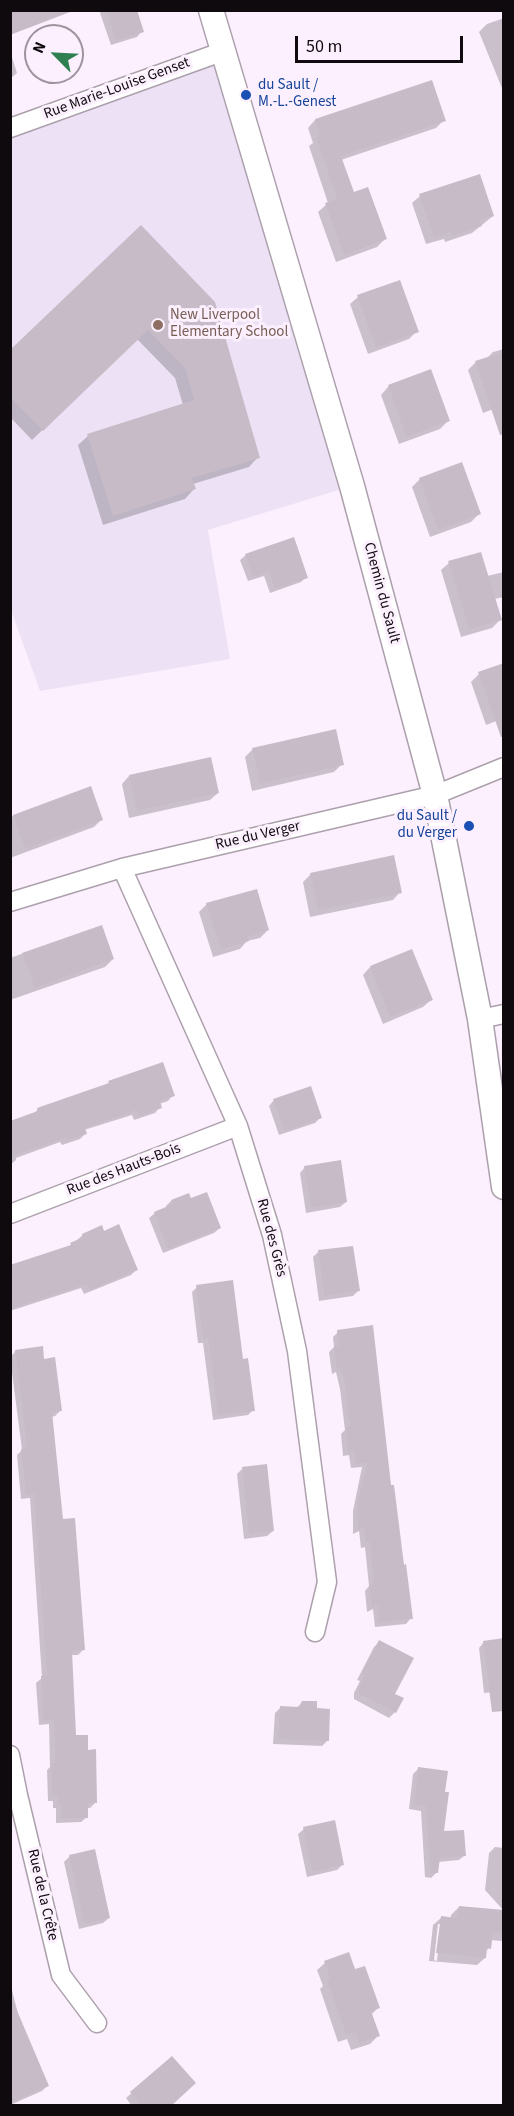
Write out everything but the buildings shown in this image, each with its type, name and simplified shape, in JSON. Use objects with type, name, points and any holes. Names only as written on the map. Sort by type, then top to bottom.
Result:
[{"type":"street","name":"Chemin du Sault","points":[[211,10],[352,486],[435,795],[480,1019],[504,1186]]},
{"type":"street","name":"Rue Marie-Louise Genset","points":[[10,128],[224,51]]},
{"type":"street","name":"Rue du Verger","points":[[10,902],[122,867],[435,795],[504,767]]},
{"type":"street","name":"Rue des Grès","points":[[122,867],[238,1126],[272,1235],[297,1351],[327,1582],[315,1632]]},
{"type":"street","points":[[480,1019],[504,1014]]},
{"type":"street","name":"Rue des Hauts-Bois","points":[[10,1214],[238,1126]]},
{"type":"street","name":"Rue de la Crête","points":[[10,1755],[61,1975],[97,2023]]},
{"type":"shaded area","name":"New Liverpool Elementary School","points":[[224,51],[352,486],[208,530],[230,659],[40,691],[11,610],[11,128]]},
{"type":"place","name":"du Sault / M.-L.-Genest","points":[[246,95]]},
{"type":"place","name":"New Liverpool Elementary School","points":[[158,325]]},
{"type":"place","name":"du Sault / du Verger","points":[[469,826]]}]
